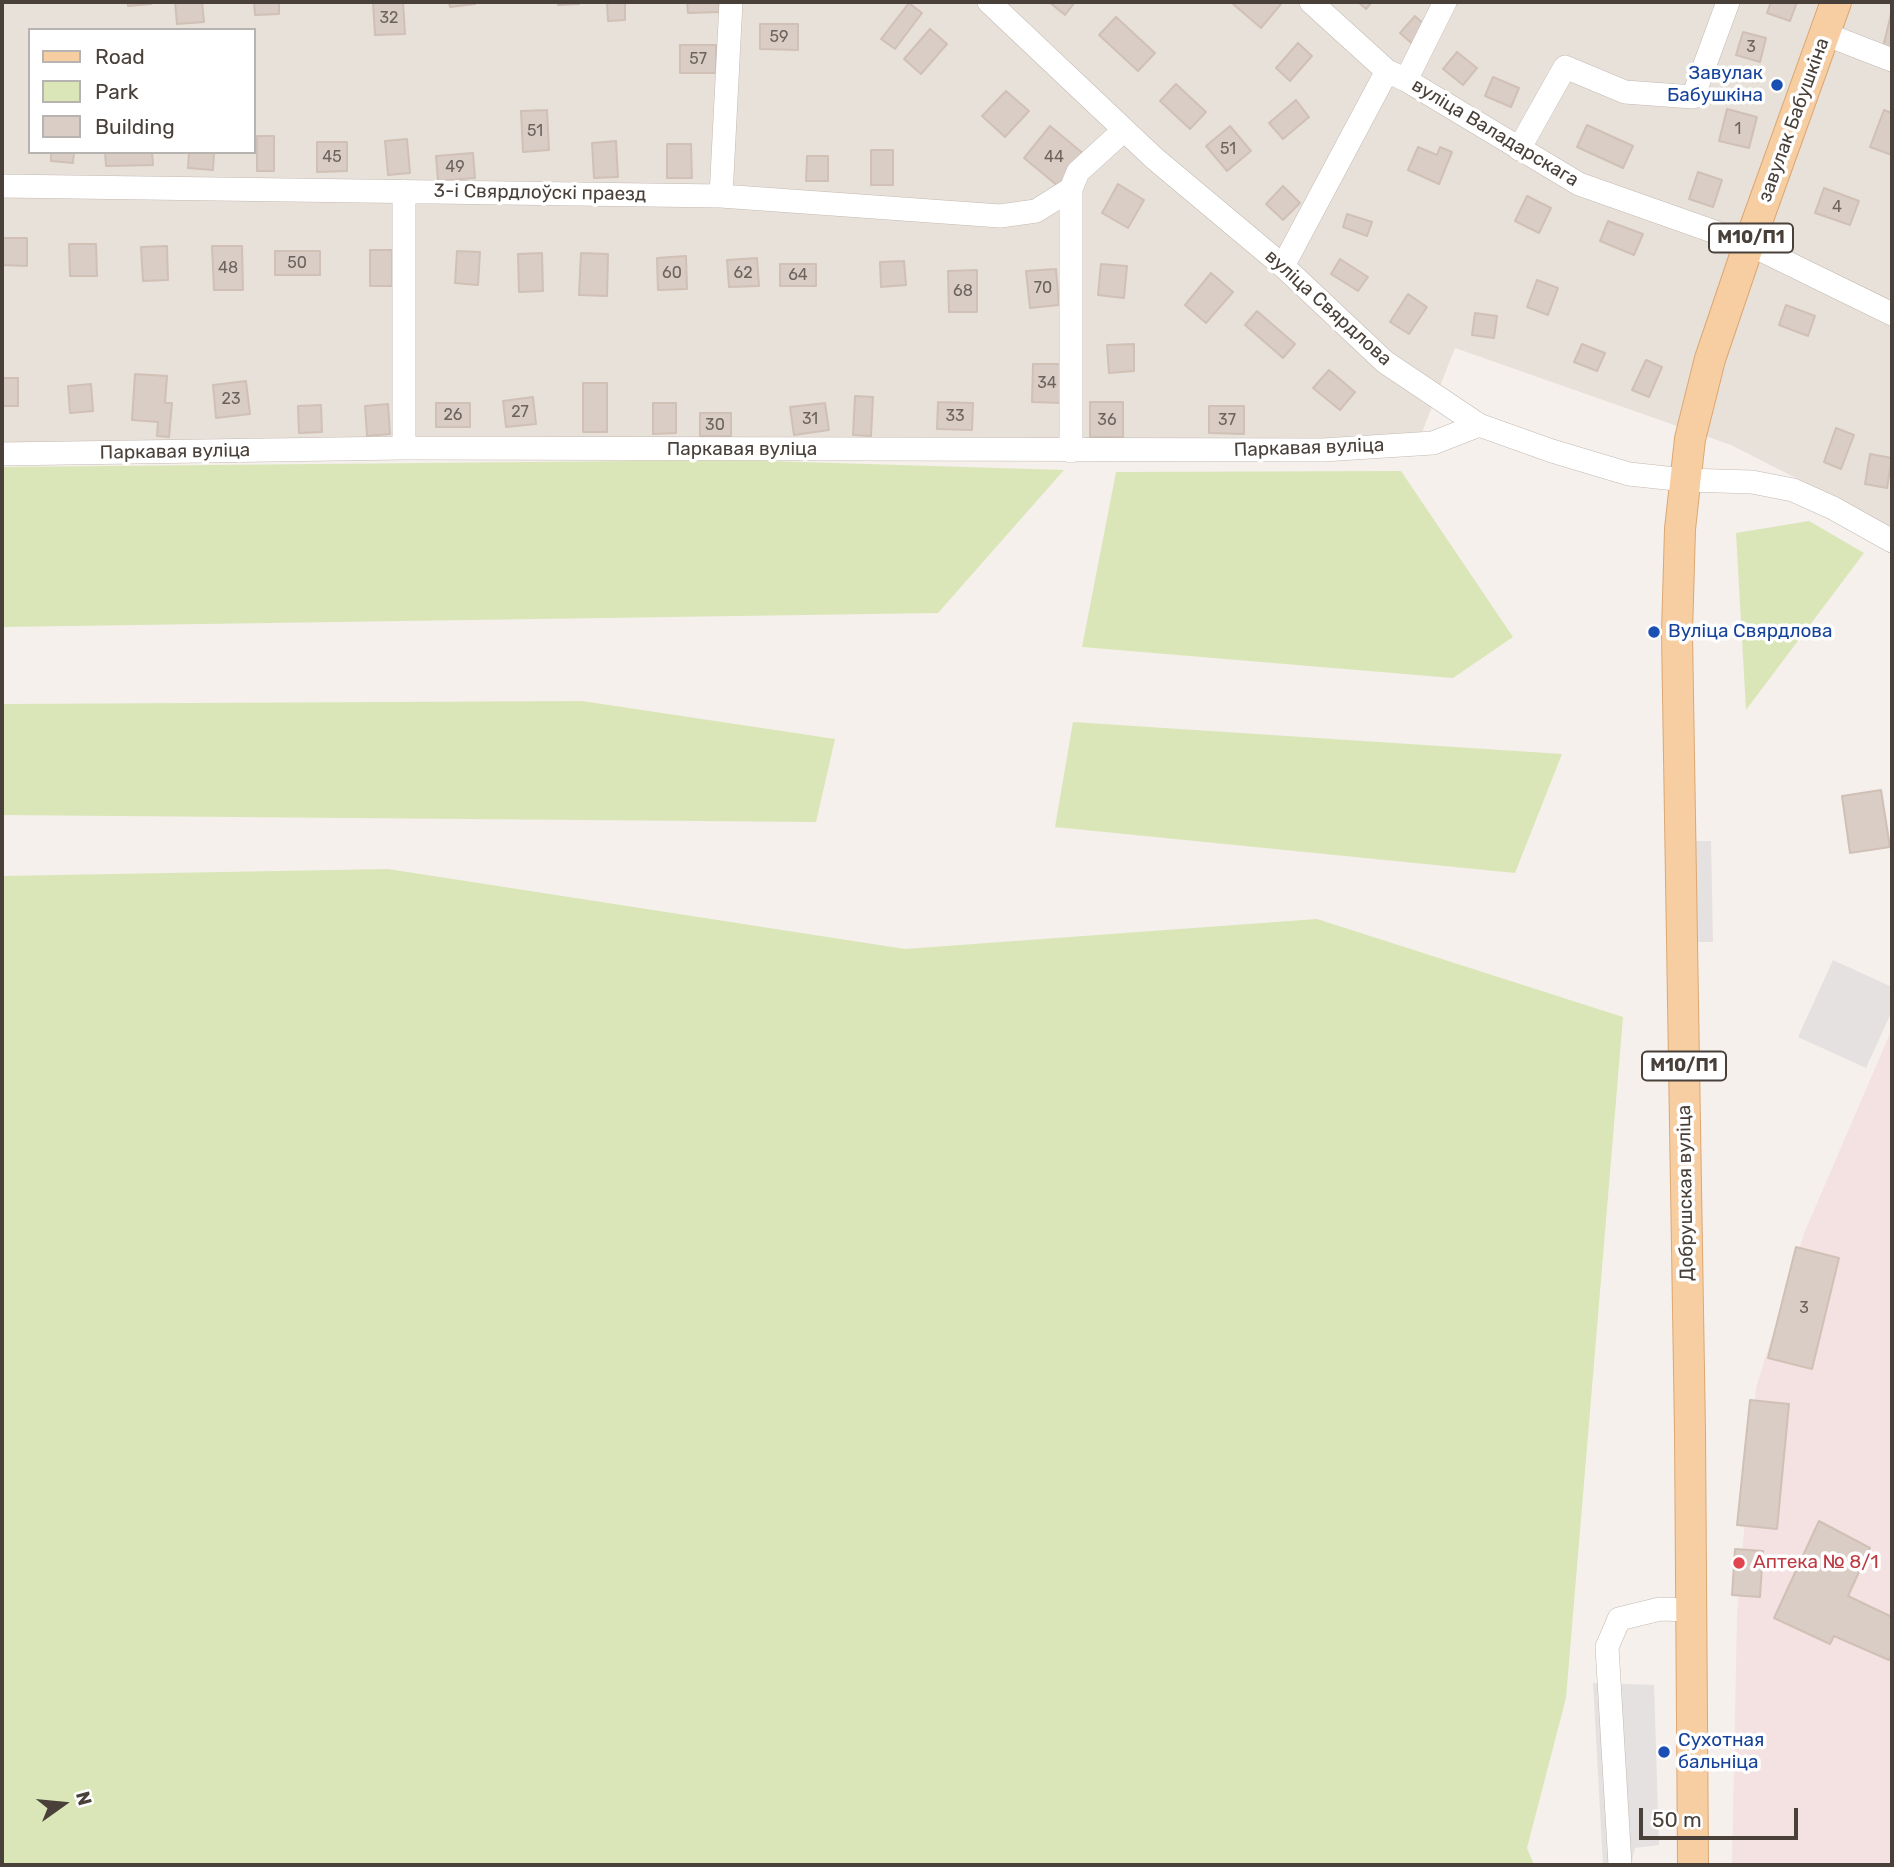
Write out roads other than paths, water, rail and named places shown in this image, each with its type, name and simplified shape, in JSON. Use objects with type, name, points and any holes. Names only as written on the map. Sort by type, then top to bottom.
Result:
[{"type":"main road","name":"завулак Бабушкіна","points":[[1685,480],[1690,439],[1710,359],[1836,2]]},
{"type":"main road","name":"Добрушская вуліца","points":[[1685,480],[1680,529],[1677,633],[1693,1865]]},
{"type":"street","points":[[721,196],[731,2]]},
{"type":"street","name":"вуліца Свярдлова","points":[[989,2],[1124,130],[1283,266],[1385,362],[1479,425],[1552,452],[1629,474],[1685,480],[1752,482],[1793,490],[1833,508],[1892,541]]},
{"type":"street","name":"вуліца Валадарскага","points":[[1311,2],[1397,76],[1579,184],[1749,244],[1892,314]]},
{"type":"street","points":[[1283,266],[1397,76],[1445,2]]},
{"type":"street","points":[[1520,149],[1565,67],[1625,92],[1693,97],[1728,2]]},
{"type":"street","points":[[1825,34],[1892,60]]},
{"type":"street","points":[[1070,451],[1071,189],[1078,173],[1124,130]]},
{"type":"street","name":"3-і Свярдлоўскі праезд","points":[[2,186],[721,196],[1000,216],[1037,211],[1071,189]]},
{"type":"street","points":[[404,191],[404,449]]},
{"type":"street","name":"Паркавая вуліца","points":[[2,454],[404,449],[1323,450],[1433,443],[1479,425]]},
{"type":"street","points":[[1620,1865],[1607,1647],[1619,1619],[1660,1609],[1690,1610]]},
{"type":"place","name":"Завулак Бабушкіна","points":[[1777,85]]},
{"type":"place","name":"Вуліца Свярдлова","points":[[1654,632]]},
{"type":"place","name":"Аптека № 8/1","points":[[1739,1563]]},
{"type":"place","name":"Сухотная бальніца","points":[[1664,1752]]}]
